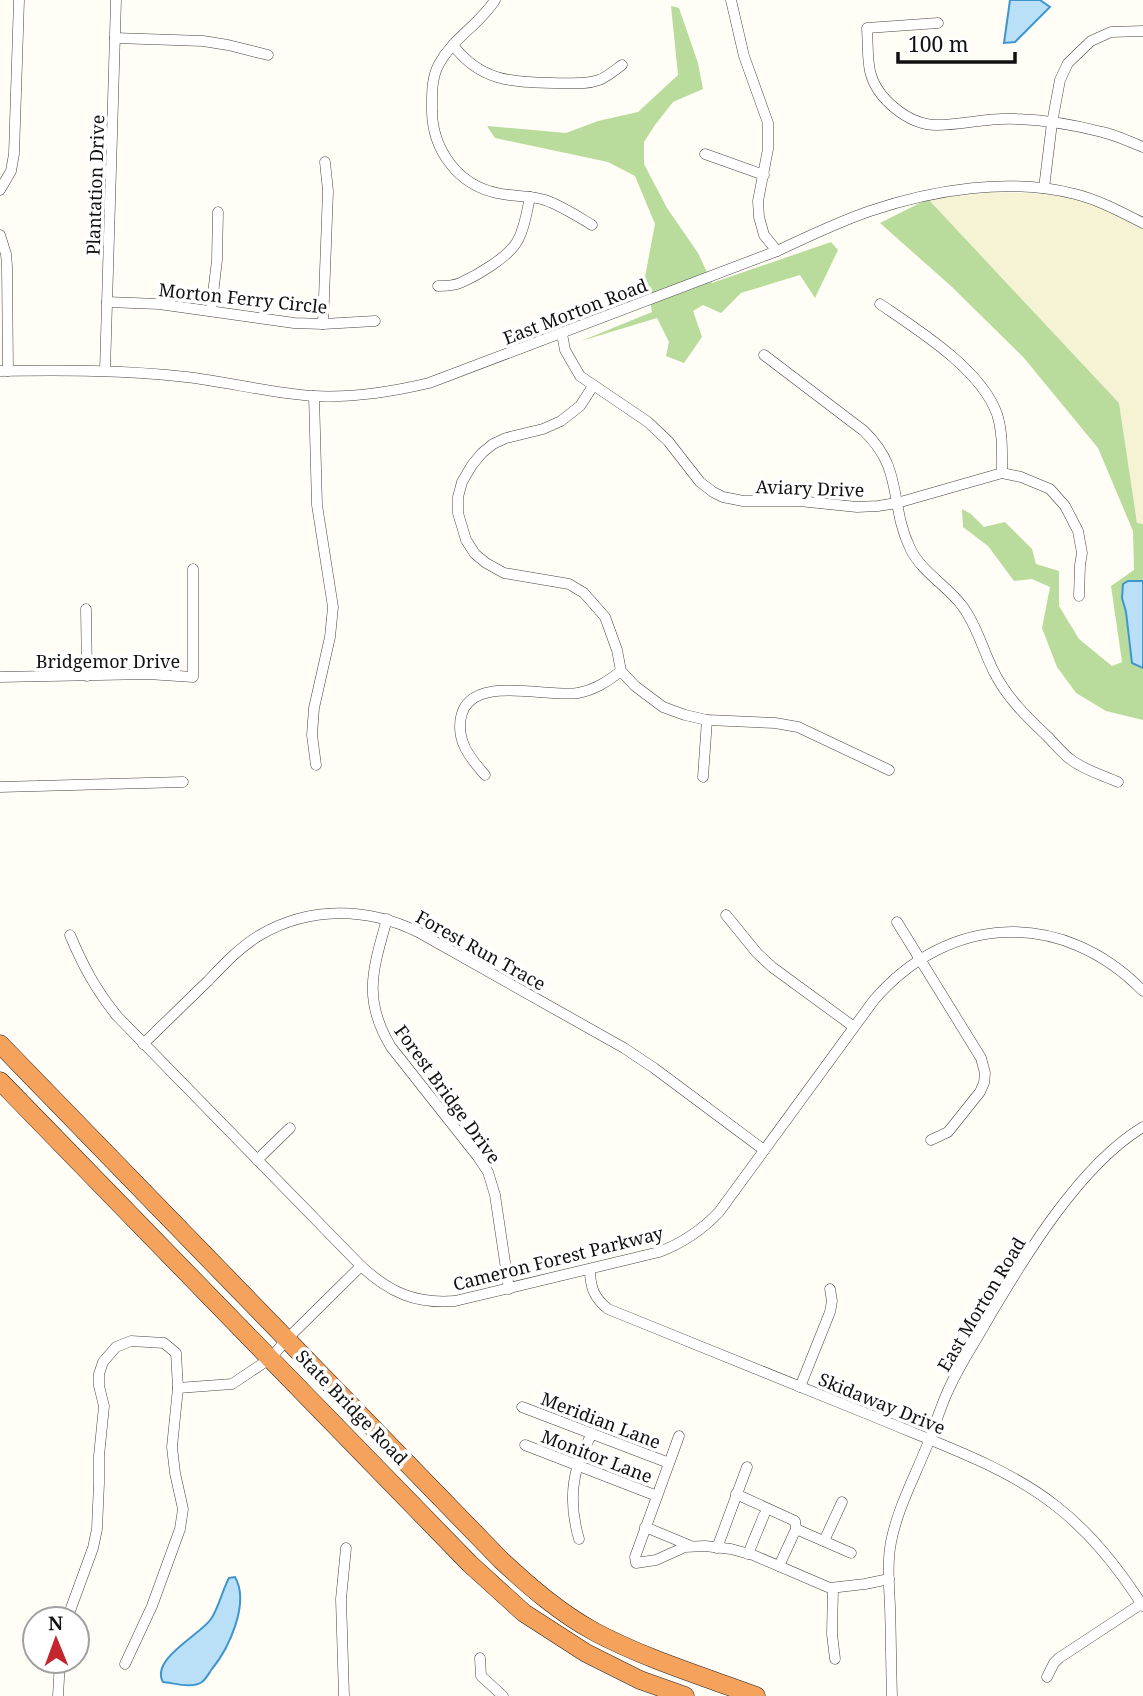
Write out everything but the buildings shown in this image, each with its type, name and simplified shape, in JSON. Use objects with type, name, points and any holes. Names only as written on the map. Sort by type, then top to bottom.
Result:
[{"type":"highway","name":"State Bridge Road","points":[[0,1044],[286,1340],[535,1592],[592,1630],[622,1646],[756,1696]]},
{"type":"highway","name":"State Bridge Road","points":[[0,1081],[216,1302],[266,1361],[470,1564],[524,1613],[586,1653],[640,1680],[685,1696]]},
{"type":"street","points":[[0,190],[11,171],[14,154],[19,0]]},
{"type":"street","name":"Plantation Drive","points":[[105,371],[116,0]]},
{"type":"street","points":[[495,0],[481,19],[453,45],[434,75],[433,126],[440,149],[456,170],[477,186],[498,194],[530,197],[558,206],[592,225]]},
{"type":"street","points":[[730,0],[744,56],[768,123],[768,149],[758,201],[759,217],[764,235],[777,251]]},
{"type":"street","points":[[938,23],[867,28],[869,69],[873,82],[888,103],[923,125],[1015,118],[1104,132],[1143,146]]},
{"type":"street","points":[[1044,188],[1060,80],[1068,63],[1091,41],[1111,33],[1143,31]]},
{"type":"street","points":[[115,38],[202,41],[268,55]]},
{"type":"street","points":[[453,45],[463,58],[478,69],[495,78],[514,82],[584,84],[602,79],[622,65]]},
{"type":"street","points":[[705,155],[764,175]]},
{"type":"street","points":[[323,324],[328,191],[325,162]]},
{"type":"street","name":"East Morton Road","points":[[4,371],[105,371],[189,377],[314,396],[361,394],[419,386],[777,251],[856,216],[912,199],[952,191],[998,187],[1044,188],[1075,194],[1108,205],[1143,223]]},
{"type":"street","points":[[439,286],[460,284],[508,253],[522,232],[530,197]]},
{"type":"street","points":[[211,310],[217,260],[218,212]]},
{"type":"street","points":[[0,236],[7,266],[4,371]]},
{"type":"street","name":"Morton Ferry Circle","points":[[107,302],[159,304],[294,323],[375,321]]},
{"type":"street","points":[[880,304],[956,359],[990,398],[998,416],[1002,442],[1002,473],[1021,477],[1050,489],[1065,506],[1078,531],[1082,553],[1079,597]]},
{"type":"street","name":"Aviary Drive","points":[[562,334],[565,349],[580,376],[648,422],[668,441],[700,482],[723,497],[743,501],[878,506],[1002,473]]},
{"type":"street","points":[[764,355],[874,440],[889,464],[904,534],[911,551],[921,565],[953,594],[965,609],[993,670],[1009,697],[1069,758],[1118,782]]},
{"type":"street","points":[[593,386],[580,406],[561,421],[493,444],[472,464],[462,482],[458,513],[466,540],[475,554],[504,573],[569,584],[584,593],[605,617],[617,650],[621,671],[635,686],[663,707],[707,720],[775,723],[798,727],[889,770]]},
{"type":"street","points":[[314,396],[317,505],[333,607],[330,637],[314,708],[312,734],[316,765]]},
{"type":"street","name":"Bridgemor Drive","points":[[0,677],[148,674],[193,677],[193,569]]},
{"type":"street","points":[[86,609],[87,676]]},
{"type":"street","points":[[485,775],[472,760],[459,734],[462,712],[467,703],[478,694],[490,691],[559,695],[580,693],[597,688],[621,671]]},
{"type":"street","points":[[703,777],[707,720]]},
{"type":"street","points":[[0,787],[183,782]]},
{"type":"street","name":"Forest Run Trace","points":[[143,1044],[240,943],[313,915],[351,913],[387,919],[418,932],[624,1048],[765,1150]]},
{"type":"street","points":[[726,915],[772,967],[854,1027]]},
{"type":"street","name":"Forest Bridge Drive","points":[[387,919],[372,978],[377,1019],[391,1047],[488,1172],[495,1195],[509,1289]]},
{"type":"street","points":[[897,922],[981,1058],[985,1073],[980,1092],[948,1132],[931,1140]]},
{"type":"street","name":"Cameron Forest Parkway","points":[[70,935],[84,968],[99,993],[143,1044],[374,1279],[389,1289],[424,1301],[455,1301],[509,1289],[659,1252],[692,1236],[719,1212],[886,986],[920,958],[949,944],[977,936],[1007,932],[1037,934],[1067,941],[1095,953],[1120,969],[1143,990]]},
{"type":"street","name":"East Morton Road","points":[[892,1696],[890,1547],[902,1507],[946,1395],[968,1351],[1027,1256],[1073,1193],[1103,1157],[1143,1127]]},
{"type":"street","points":[[257,1160],[290,1128]]},
{"type":"street","points":[[178,1388],[232,1384],[266,1361],[361,1266]]},
{"type":"street","name":"Skidaway Drive","points":[[590,1269],[593,1292],[599,1302],[608,1308],[930,1440],[1004,1473],[1030,1488],[1079,1526],[1121,1573],[1142,1605]]},
{"type":"street","points":[[800,1387],[830,1312],[830,1289]]},
{"type":"street","points":[[72,1605],[93,1548],[97,1529],[99,1456],[104,1406],[99,1374],[103,1362],[116,1347],[124,1343],[164,1343],[176,1353],[178,1388],[172,1447],[183,1509],[180,1529],[152,1606],[125,1664]]},
{"type":"street","name":"Meridian Lane","points":[[522,1407],[669,1463]]},
{"type":"street","points":[[579,1539],[573,1509],[578,1466],[592,1433]]},
{"type":"street","points":[[679,1436],[645,1527],[635,1557],[636,1563],[656,1560],[685,1547],[717,1548],[748,1553],[830,1588],[889,1580]]},
{"type":"street","name":"Monitor Lane","points":[[525,1445],[657,1496]]},
{"type":"street","points":[[717,1548],[747,1467]]},
{"type":"street","points":[[736,1494],[795,1521],[796,1529],[779,1566]]},
{"type":"street","points":[[824,1541],[842,1502]]},
{"type":"street","points":[[748,1553],[764,1515]]},
{"type":"street","points":[[645,1527],[691,1547]]},
{"type":"street","points":[[796,1529],[851,1553]]},
{"type":"street","points":[[344,1696],[341,1599],[346,1548]]},
{"type":"street","points":[[833,1588],[832,1634],[835,1659]]},
{"type":"street","points":[[1047,1677],[1059,1658],[1142,1605]]},
{"type":"street","points":[[480,1658],[481,1676],[503,1696]]},
{"type":"street","points":[[58,1696],[59,1675]]},
{"type":"shaded area","points":[[992,192],[1055,194],[1092,203],[1143,228],[1143,524],[1137,524],[1119,403],[928,199]]},
{"type":"green space","points":[[671,6],[679,8],[698,63],[703,89],[673,102],[644,142],[644,164],[667,208],[698,253],[712,283],[831,242],[838,250],[815,298],[800,275],[741,293],[721,313],[703,305],[693,311],[702,337],[684,363],[666,356],[669,342],[657,318],[581,341],[652,312],[645,277],[655,224],[635,176],[608,162],[495,138],[487,126],[566,133],[598,121],[638,112],[678,75]]},
{"type":"green space","points":[[928,199],[1119,403],[1137,523],[1143,524],[1143,720],[1106,711],[1076,693],[1057,667],[1042,628],[1050,587],[1032,579],[1014,581],[988,546],[963,527],[962,509],[984,527],[1005,522],[1032,549],[1036,564],[1059,571],[1059,606],[1079,639],[1112,666],[1122,662],[1111,586],[1134,570],[1133,531],[1098,448],[1024,358],[952,287],[880,223]]},
{"type":"water","points":[[1010,0],[1040,0],[1050,7],[1015,42],[1004,43]]},
{"type":"water","points":[[1128,581],[1143,581],[1143,668],[1132,663],[1122,598],[1123,584]]},
{"type":"water","points":[[235,1577],[240,1599],[236,1625],[225,1649],[205,1679],[198,1684],[188,1685],[163,1682],[163,1665],[211,1619],[229,1578]]}]
